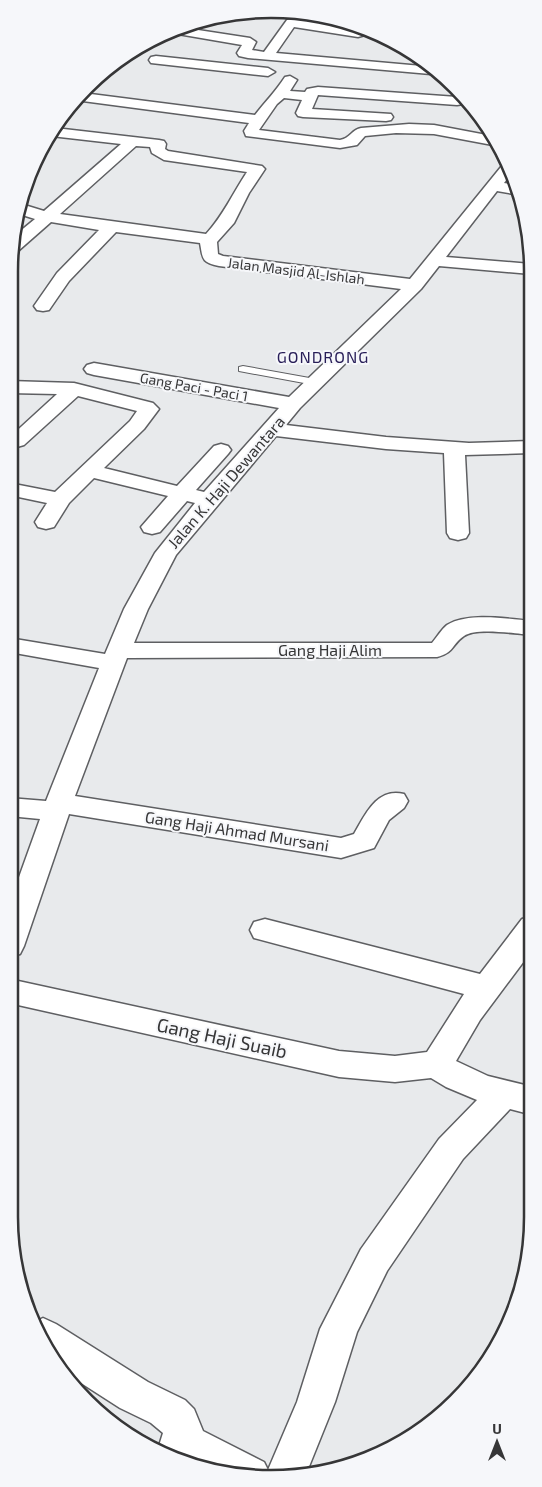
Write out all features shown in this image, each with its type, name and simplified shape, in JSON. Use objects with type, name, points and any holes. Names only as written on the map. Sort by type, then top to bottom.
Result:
[{"type":"street","points":[[267,56],[291,22],[357,33]]},
{"type":"street","points":[[187,32],[250,42],[244,53],[286,59],[426,71]]},
{"type":"street","points":[[286,59],[283,66],[289,74],[290,81],[251,130],[254,135],[340,144],[352,142],[361,132],[415,136],[448,130],[488,140]]},
{"type":"street","points":[[156,60],[289,74]]},
{"type":"street","points":[[448,130],[452,120],[303,113],[312,92],[318,91],[460,104]]},
{"type":"street","points":[[281,94],[311,97]]},
{"type":"street","points":[[86,98],[259,120]]},
{"type":"street","points":[[190,111],[159,144],[157,150],[164,155],[257,169],[240,193],[226,223],[209,241]]},
{"type":"street","points":[[58,133],[159,144]]},
{"type":"street","points":[[20,239],[133,142]]},
{"type":"street","name":"Jalan K. Haji Dewantara","points":[[18,920],[57,807],[115,657],[136,609],[166,553],[209,500],[293,404],[415,285],[504,172]]},
{"type":"street","points":[[492,186],[511,189]]},
{"type":"street","name":"Jalan Masjid Al-Ishlah","points":[[25,210],[112,228],[187,236],[209,241],[210,257],[219,261],[415,285]]},
{"type":"street","points":[[43,306],[63,277],[112,228]]},
{"type":"street","points":[[435,261],[524,268]]},
{"type":"street","name":"Gang Paci - Paci 1","points":[[94,369],[293,404]]},
{"type":"street","points":[[18,387],[74,389],[149,409],[137,426],[60,499],[46,522]]},
{"type":"street","points":[[18,440],[74,389]]},
{"type":"street","points":[[271,430],[386,443],[454,448],[524,447]]},
{"type":"street","points":[[454,448],[458,533]]},
{"type":"street","points":[[152,527],[221,450]]},
{"type":"street","points":[[90,471],[209,500]]},
{"type":"street","points":[[18,491],[60,499]]},
{"type":"street","name":"Gang Haji Alim","points":[[18,646],[115,657],[437,650],[442,647],[448,635],[461,628],[475,626],[524,628]]},
{"type":"street","name":"Gang Haji Ahmad Mursani","points":[[18,807],[57,807],[342,848],[364,841],[379,814],[394,801]]},
{"type":"street","points":[[265,930],[486,988]]},
{"type":"street","points":[[518,1098],[458,1079],[437,1064],[469,1011],[524,939]]},
{"type":"street","name":"Gang Haji Suaib","points":[[18,993],[339,1064],[395,1069],[437,1064]]},
{"type":"street","points":[[288,1469],[316,1402],[340,1329],[374,1260],[452,1149],[518,1098]]},
{"type":"street","points":[[50,1341],[120,1386],[173,1415],[181,1424],[179,1449],[220,1464]]},
{"type":"lane","points":[[243,369],[315,382]]},
{"type":"district","name":"GONDRONG","points":[[323,357]]}]
